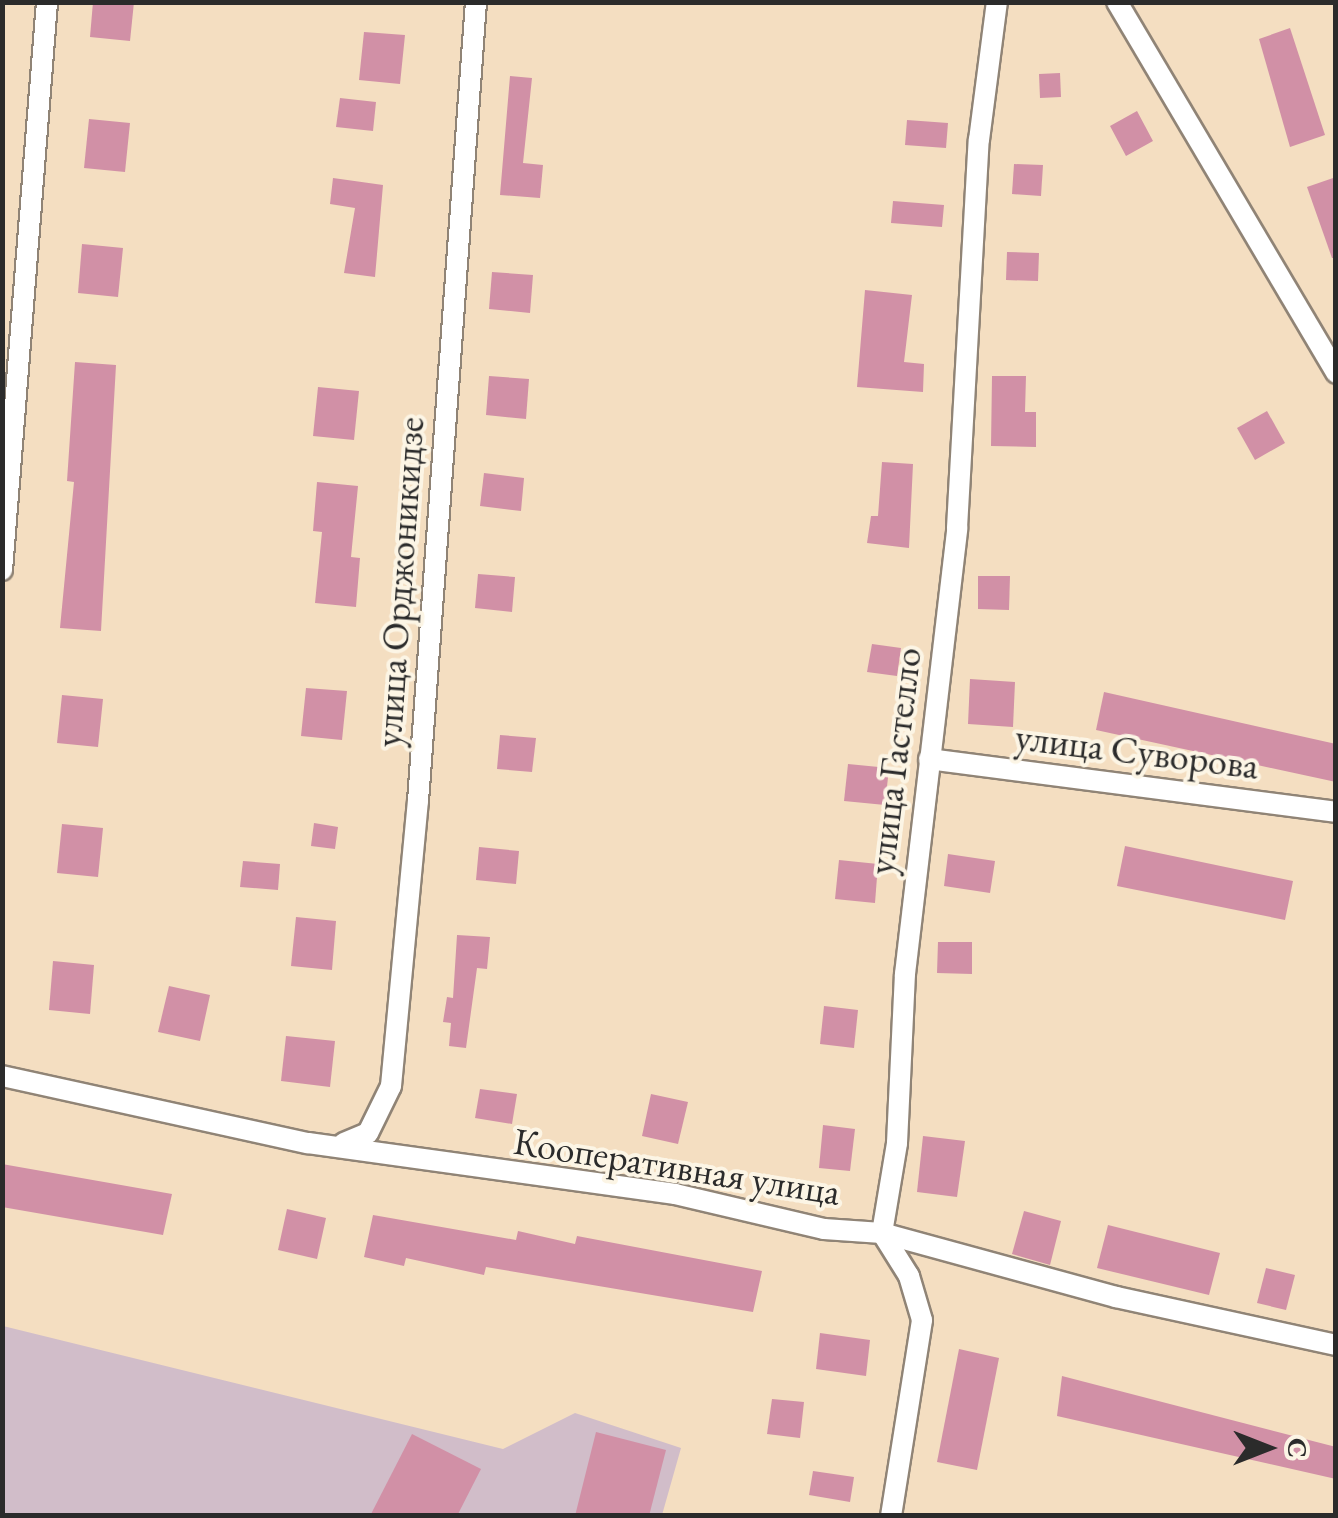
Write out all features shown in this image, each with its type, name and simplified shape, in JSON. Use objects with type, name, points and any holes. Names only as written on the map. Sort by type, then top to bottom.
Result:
[{"type":"street","points":[[2,570],[47,2]]},
{"type":"street","name":"улица Орджоникидзе","points":[[342,1144],[368,1134],[391,1086],[418,801],[476,2]]},
{"type":"street","name":"улица Гастелло","points":[[882,1233],[897,1142],[905,974],[957,528],[980,140],[997,2]]},
{"type":"street","points":[[1117,2],[1336,373]]},
{"type":"street","name":"улица Суворова","points":[[930,759],[1336,812]]},
{"type":"street","name":"Кооперативная улица","points":[[2,1076],[308,1142],[675,1194],[824,1228],[882,1233],[1116,1297],[1336,1345]]},
{"type":"street","points":[[882,1233],[909,1276],[922,1320],[892,1516]]},
{"type":"shaded area","points":[[3,1326],[503,1449],[575,1413],[681,1448],[662,1515],[3,1516]]},
{"type":"building","points":[[93,2],[134,2],[130,41],[90,37]]},
{"type":"building","points":[[1290,28],[1325,135],[1290,147],[1259,39]]},
{"type":"building","points":[[364,32],[405,35],[400,84],[359,80]]},
{"type":"building","points":[[1060,73],[1061,97],[1040,98],[1039,74]]},
{"type":"building","points":[[510,76],[532,78],[523,163],[543,165],[540,198],[500,195]]},
{"type":"building","points":[[340,98],[376,102],[373,131],[336,127]]},
{"type":"building","points":[[1137,111],[1153,141],[1126,156],[1110,126]]},
{"type":"building","points":[[89,119],[130,123],[125,172],[84,168]]},
{"type":"building","points":[[907,120],[948,123],[946,148],[905,145]]},
{"type":"building","points":[[1014,164],[1043,165],[1041,196],[1012,194]]},
{"type":"building","points":[[1336,177],[1336,258],[1332,258],[1307,187]]},
{"type":"building","points":[[333,178],[383,185],[375,277],[344,273],[355,208],[330,204]]},
{"type":"building","points":[[893,201],[944,205],[942,227],[891,223]]},
{"type":"building","points":[[82,244],[123,248],[118,297],[78,293]]},
{"type":"building","points":[[1007,252],[1039,253],[1038,281],[1006,280]]},
{"type":"building","points":[[492,272],[533,275],[530,313],[489,309]]},
{"type":"building","points":[[865,290],[912,295],[904,362],[924,364],[923,392],[857,387]]},
{"type":"building","points":[[75,362],[116,365],[101,631],[60,628],[74,482],[67,481]]},
{"type":"building","points":[[489,376],[529,379],[526,419],[486,415]]},
{"type":"building","points":[[992,376],[1026,376],[1025,412],[1036,412],[1036,447],[991,446]]},
{"type":"building","points":[[318,387],[359,391],[354,440],[313,436]]},
{"type":"building","points":[[1267,411],[1285,443],[1255,460],[1237,428]]},
{"type":"building","points":[[882,462],[913,464],[909,548],[867,543],[871,516],[878,516]]},
{"type":"building","points":[[484,473],[524,478],[521,511],[480,506]]},
{"type":"building","points":[[317,482],[358,486],[351,557],[360,558],[356,607],[315,603],[322,532],[313,531]]},
{"type":"building","points":[[478,574],[515,577],[512,612],[475,608]]},
{"type":"building","points":[[978,576],[1010,576],[1009,610],[978,609]]},
{"type":"building","points":[[872,644],[901,648],[897,676],[867,672]]},
{"type":"building","points":[[970,679],[1015,682],[1013,727],[968,724]]},
{"type":"building","points":[[306,688],[347,691],[342,740],[301,736]]},
{"type":"building","points":[[1104,692],[1336,744],[1336,782],[1096,730]]},
{"type":"building","points":[[62,695],[103,699],[98,747],[57,743]]},
{"type":"building","points":[[500,735],[536,738],[532,772],[497,769]]},
{"type":"building","points":[[848,764],[889,768],[885,805],[844,801]]},
{"type":"building","points":[[314,823],[338,827],[335,849],[311,846]]},
{"type":"building","points":[[62,824],[103,828],[98,877],[57,873]]},
{"type":"building","points":[[1125,846],[1293,881],[1285,920],[1117,886]]},
{"type":"building","points":[[479,847],[519,851],[516,884],[476,880]]},
{"type":"building","points":[[948,854],[995,861],[990,893],[944,886]]},
{"type":"building","points":[[839,860],[878,864],[875,903],[835,899]]},
{"type":"building","points":[[243,861],[280,864],[278,890],[240,887]]},
{"type":"building","points":[[296,917],[336,921],[332,970],[291,966]]},
{"type":"building","points":[[457,935],[490,937],[487,969],[477,968],[466,1048],[449,1046],[451,1023],[443,1022],[447,997],[453,998]]},
{"type":"building","points":[[938,942],[972,942],[972,974],[937,973]]},
{"type":"building","points":[[53,961],[94,965],[90,1014],[49,1010]]},
{"type":"building","points":[[169,986],[210,995],[200,1041],[158,1032]]},
{"type":"building","points":[[824,1006],[858,1010],[854,1048],[820,1044]]},
{"type":"building","points":[[286,1036],[335,1041],[330,1087],[281,1081]]},
{"type":"building","points":[[480,1089],[517,1094],[512,1124],[475,1118]]},
{"type":"building","points":[[651,1094],[688,1102],[678,1144],[642,1136]]},
{"type":"building","points":[[823,1125],[855,1129],[850,1171],[819,1168]]},
{"type":"building","points":[[923,1136],[965,1141],[957,1197],[917,1192]]},
{"type":"building","points":[[2,1164],[172,1194],[163,1235],[2,1207]]},
{"type":"building","points":[[287,1209],[326,1218],[317,1259],[278,1250]]},
{"type":"building","points":[[1024,1211],[1061,1221],[1050,1265],[1012,1254]]},
{"type":"building","points":[[373,1215],[516,1240],[518,1231],[575,1244],[577,1236],[762,1271],[753,1312],[486,1267],[484,1275],[406,1258],[404,1266],[364,1257]]},
{"type":"building","points":[[1108,1225],[1220,1253],[1209,1295],[1097,1268]]},
{"type":"building","points":[[1266,1268],[1295,1275],[1286,1310],[1257,1303]]},
{"type":"building","points":[[820,1333],[870,1340],[866,1376],[816,1369]]},
{"type":"building","points":[[959,1349],[999,1358],[977,1470],[937,1462]]},
{"type":"building","points":[[1062,1376],[1336,1447],[1336,1479],[1057,1416]]},
{"type":"building","points":[[772,1399],[804,1402],[800,1438],[767,1434]]},
{"type":"building","points":[[596,1432],[666,1450],[649,1516],[575,1516]]},
{"type":"building","points":[[412,1434],[481,1469],[457,1516],[370,1516]]},
{"type":"building","points":[[813,1471],[854,1477],[850,1502],[809,1495]]}]
